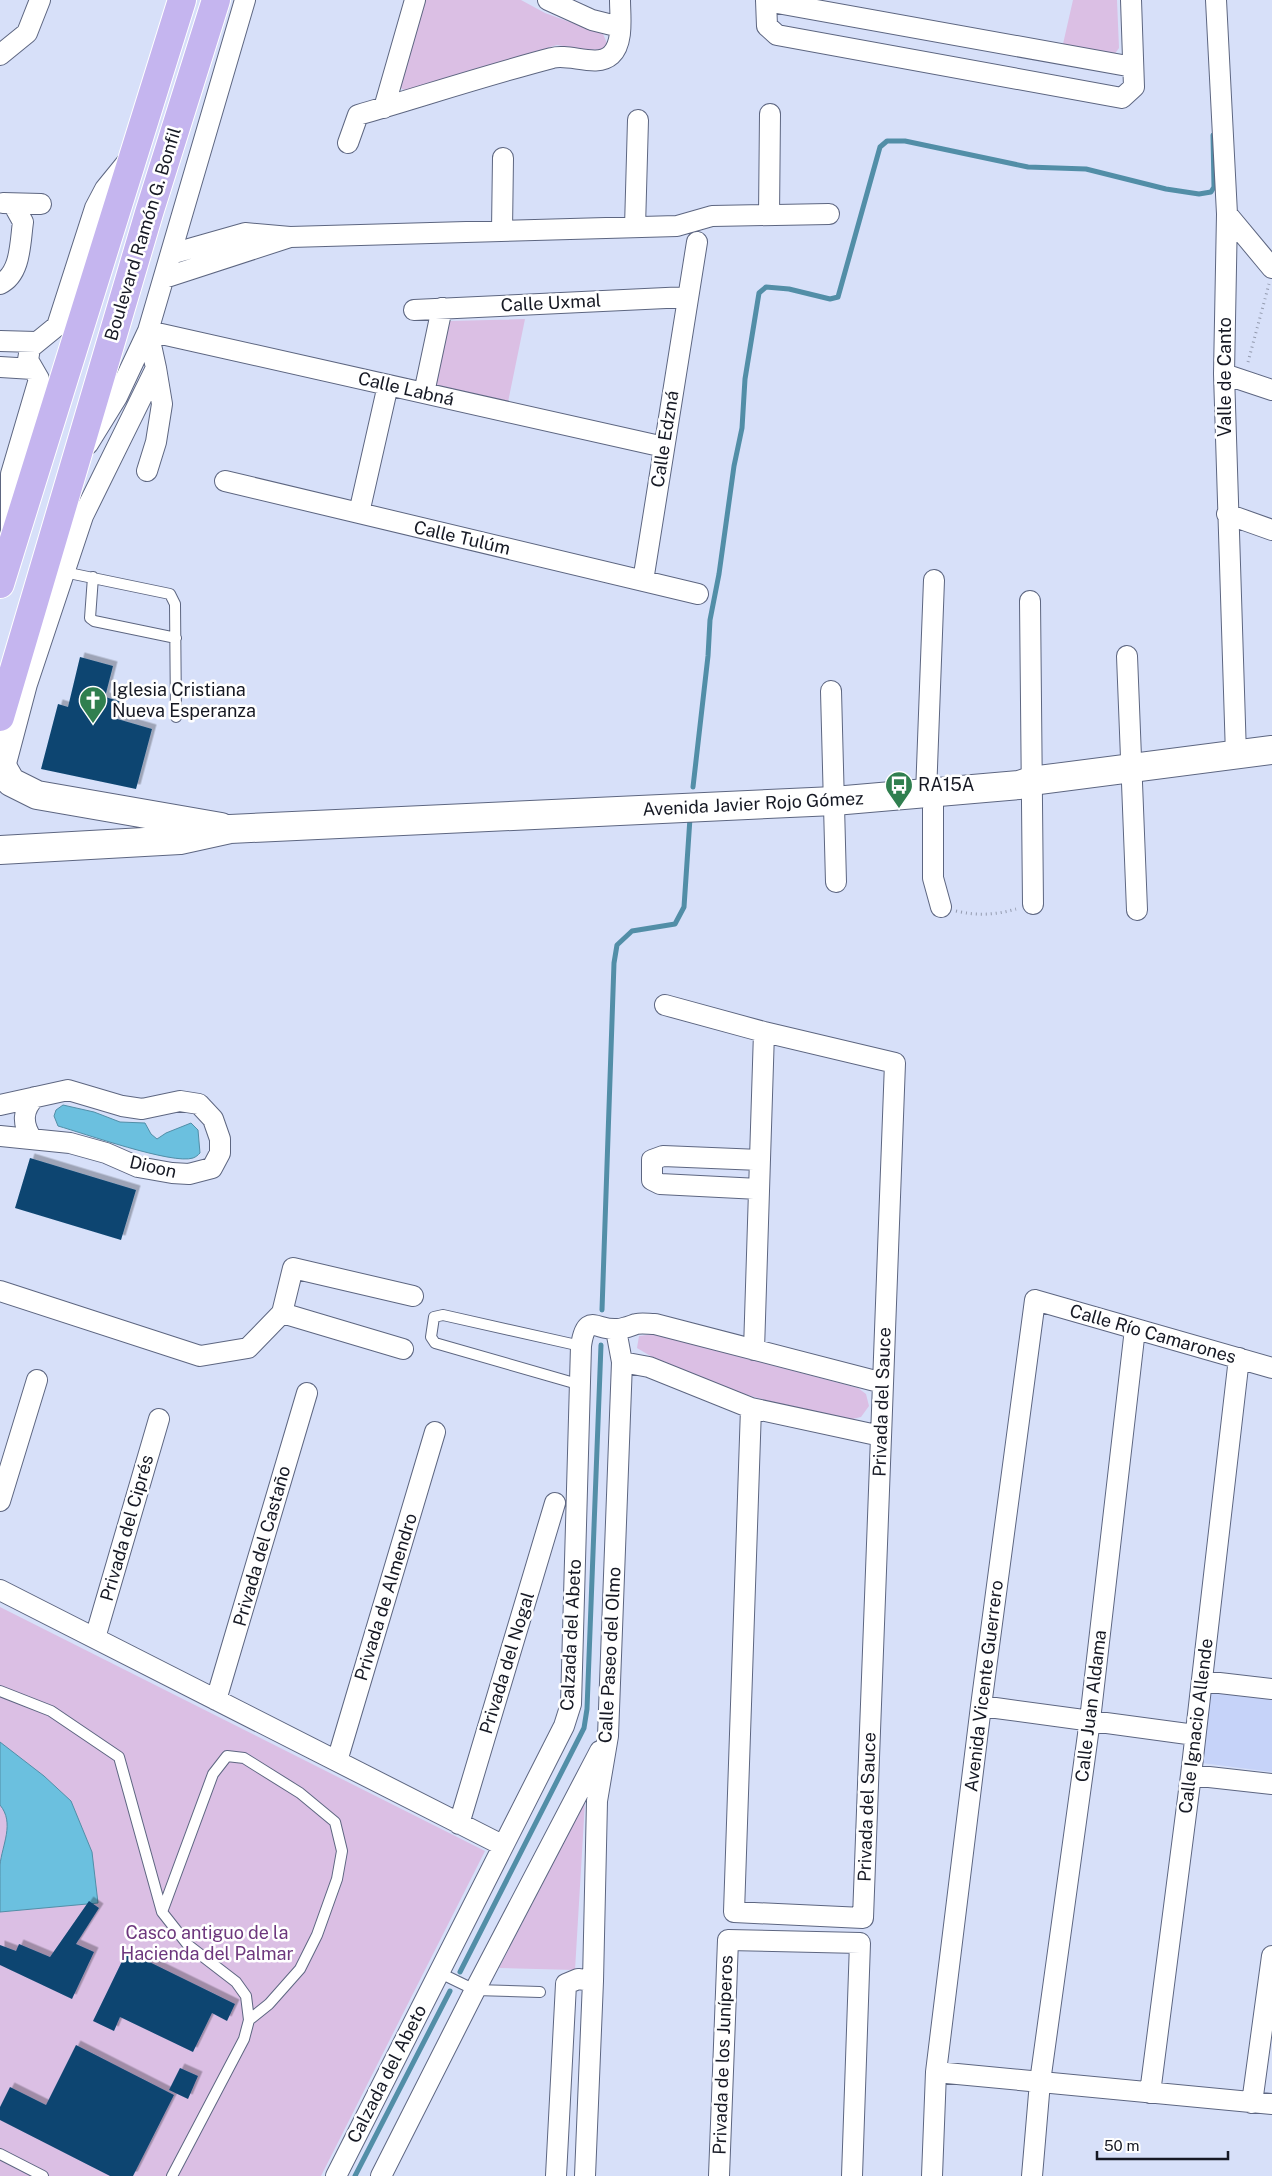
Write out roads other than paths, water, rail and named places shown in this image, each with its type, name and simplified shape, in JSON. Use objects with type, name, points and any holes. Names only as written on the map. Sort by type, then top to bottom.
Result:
[{"type":"main road","name":"Boulevard Ramón G. Bonfil","points":[[0,584],[182,0]]},
{"type":"main road","name":"Boulevard Ramón G. Bonfil","points":[[0,722],[72,470],[149,212],[216,0]]},
{"type":"street","points":[[0,55],[27,33],[40,0]]},
{"type":"street","name":"Boulevard Ramón G. Bonfil","points":[[72,470],[117,396],[148,331],[245,0]]},
{"type":"street","points":[[384,108],[415,0]]},
{"type":"street","points":[[548,0],[592,20],[620,27]]},
{"type":"street","points":[[348,143],[358,115],[555,57],[600,60],[610,57],[616,50],[620,27],[620,0]]},
{"type":"street","points":[[1131,0],[1134,67],[1134,87],[1122,98],[777,35],[767,26],[766,1],[1134,67]]},
{"type":"street","name":"Valle de Canto","points":[[1216,0],[1227,214],[1224,374],[1236,754]]},
{"type":"street","points":[[769,215],[770,114]]},
{"type":"street","points":[[635,228],[638,120]]},
{"type":"street","name":"Boulevard Ramón G. Bonfil","points":[[18,341],[57,326],[95,208],[105,189],[136,150]]},
{"type":"street","points":[[502,230],[503,158]]},
{"type":"street","points":[[6,204],[41,204]]},
{"type":"street","points":[[0,284],[8,280],[14,272],[23,222],[6,204]]},
{"type":"street","points":[[171,254],[245,233],[290,237],[635,228],[676,226],[712,216],[829,214]]},
{"type":"street","points":[[1227,214],[1271,274]]},
{"type":"street","points":[[164,278],[290,237]]},
{"type":"street","name":"Calle Edzná","points":[[642,581],[697,242]]},
{"type":"street","name":"Calle Uxmal","points":[[414,310],[688,297]]},
{"type":"street","points":[[424,393],[442,308]]},
{"type":"street","name":"Boulevard Ramón G. Bonfil","points":[[147,471],[156,442],[162,404],[148,331]]},
{"type":"street","name":"Calle Labná","points":[[148,331],[664,447]]},
{"type":"street","name":"Boulevard Ramón G. Bonfil","points":[[15,368],[28,360],[30,348],[18,341]]},
{"type":"street","name":"Boulevard Ramón G. Bonfil","points":[[11,546],[11,474],[39,379],[15,368]]},
{"type":"street","points":[[2,767],[27,684],[83,516],[156,368]]},
{"type":"street","points":[[1224,374],[1272,390]]},
{"type":"street","points":[[359,513],[388,385]]},
{"type":"street","name":"Calle Tulúm","points":[[225,481],[698,594]]},
{"type":"street","points":[[1227,514],[1272,530]]},
{"type":"street","points":[[934,580],[926,794],[933,804],[933,878],[941,907]]},
{"type":"street","points":[[1030,601],[1033,904]]},
{"type":"street","points":[[1127,656],[1137,910]]},
{"type":"street","points":[[832,692],[836,882]]},
{"type":"street","name":"Avenida Javier Rojo Gómez","points":[[0,850],[180,840],[230,829],[834,801],[926,794],[1019,785],[1031,781],[1272,750]]},
{"type":"street","name":"Avenida Javier Rojo Gómez","points":[[2,767],[11,782],[37,795],[230,829]]},
{"type":"street","points":[[665,1005],[764,1032],[754,1350]]},
{"type":"street","name":"Privada del Sauce","points":[[752,1408],[734,1912],[863,1918],[895,1063],[764,1032]]},
{"type":"street","name":"Dioon","points":[[0,1105],[68,1090],[122,1106],[142,1109],[180,1100],[199,1104],[213,1119],[220,1138],[220,1153],[212,1168],[189,1174],[172,1173],[138,1166],[70,1143],[0,1136]]},
{"type":"street","points":[[32,1139],[26,1131],[24,1122],[29,1104],[35,1097]]},
{"type":"street","points":[[759,1189],[660,1184],[652,1180],[651,1172],[652,1160],[662,1156],[760,1160]]},
{"type":"street","points":[[0,1291],[200,1356],[248,1348],[282,1313],[294,1268],[413,1296]]},
{"type":"street","name":"Calle Río Camarones","points":[[1035,1300],[1272,1368]]},
{"type":"street","name":"Avenida Vicente Guerrero","points":[[932,2176],[936,2072],[981,1706],[1035,1300]]},
{"type":"street","points":[[282,1313],[402,1349]]},
{"type":"street","name":"Calzada del Abeto","points":[[336,2176],[564,1726],[571,1704],[581,1346],[587,1327],[595,1324],[616,1330]]},
{"type":"street","points":[[616,1330],[636,1324],[656,1324],[883,1383]]},
{"type":"street","name":"Calle Juan Aldama","points":[[1032,2176],[1040,2082],[1090,1720],[1134,1329]]},
{"type":"street","name":"Calle Paseo del Olmo","points":[[585,2176],[593,1981],[597,1801],[608,1736],[622,1362],[616,1330]]},
{"type":"street","name":"Calle Ignacio Allende","points":[[1150,2093],[1191,1775],[1239,1358]]},
{"type":"street","points":[[622,1362],[650,1367],[752,1408],[881,1436]]},
{"type":"street","points":[[0,1501],[37,1380]]},
{"type":"street","name":"Privada del Castaño","points":[[216,1700],[307,1393]]},
{"type":"street","name":"Privada del Ciprés","points":[[94,1638],[159,1419]]},
{"type":"street","name":"Privada de Almendro","points":[[337,1761],[435,1432]]},
{"type":"street","name":"Privada del Nogal","points":[[459,1824],[555,1503]]},
{"type":"street","points":[[0,1590],[502,1846]]},
{"type":"street","points":[[1202,1681],[1272,1689]]},
{"type":"street","points":[[981,1706],[1195,1735]]},
{"type":"street","points":[[381,2176],[475,1990],[608,1736]]},
{"type":"street","points":[[1191,1775],[1272,1784]]},
{"type":"street","name":"Privada de los Juníperos","points":[[719,2176],[728,1940],[860,1943],[852,2176]]},
{"type":"street","points":[[936,2072],[1262,2104],[1272,1956]]},
{"type":"street","points":[[556,2176],[566,1984],[578,1979],[593,1981]]},
{"type":"lane","points":[[64,572],[170,594],[175,604],[176,717]]},
{"type":"lane","points":[[93,577],[90,618],[94,621],[176,638]]},
{"type":"lane","points":[[581,1346],[443,1315],[434,1317],[430,1337],[435,1343],[581,1385]]},
{"type":"lane","points":[[0,1691],[51,1711],[119,1757],[162,1912],[188,1945],[236,1982],[246,1996],[249,2020],[244,2039],[172,2176]]},
{"type":"lane","points":[[162,1912],[212,1774],[227,1756],[244,1758],[300,1793],[335,1822],[342,1850],[337,1879],[317,1935],[300,1969],[269,2004],[249,2020]]},
{"type":"lane","points":[[438,1972],[475,1990],[540,1992]]},
{"type":"lane","points":[[0,2154],[43,2176]]},
{"type":"waterway","points":[[693,787],[708,656],[710,620],[719,574],[734,466],[742,428],[745,379],[759,293],[766,287],[789,289],[830,299],[838,297],[880,147],[887,141],[905,141],[1028,167],[1086,169],[1166,189],[1199,194],[1211,192],[1214,187],[1213,135]]},
{"type":"waterway","points":[[602,1310],[614,963],[617,945],[632,931],[675,924],[684,907],[690,818]]},
{"type":"waterway","points":[[460,1972],[584,1728],[587,1709],[601,1345]]},
{"type":"waterway","points":[[355,2176],[450,1991]]},
{"type":"place","name":"Iglesia Cristiana Nueva Esperanza","points":[[93,724]]},
{"type":"place","name":"RA15A","points":[[899,809]]},
{"type":"park label","name":"Casco antiguo de la Hacienda del Palmar","points":[[207,1944]]}]
